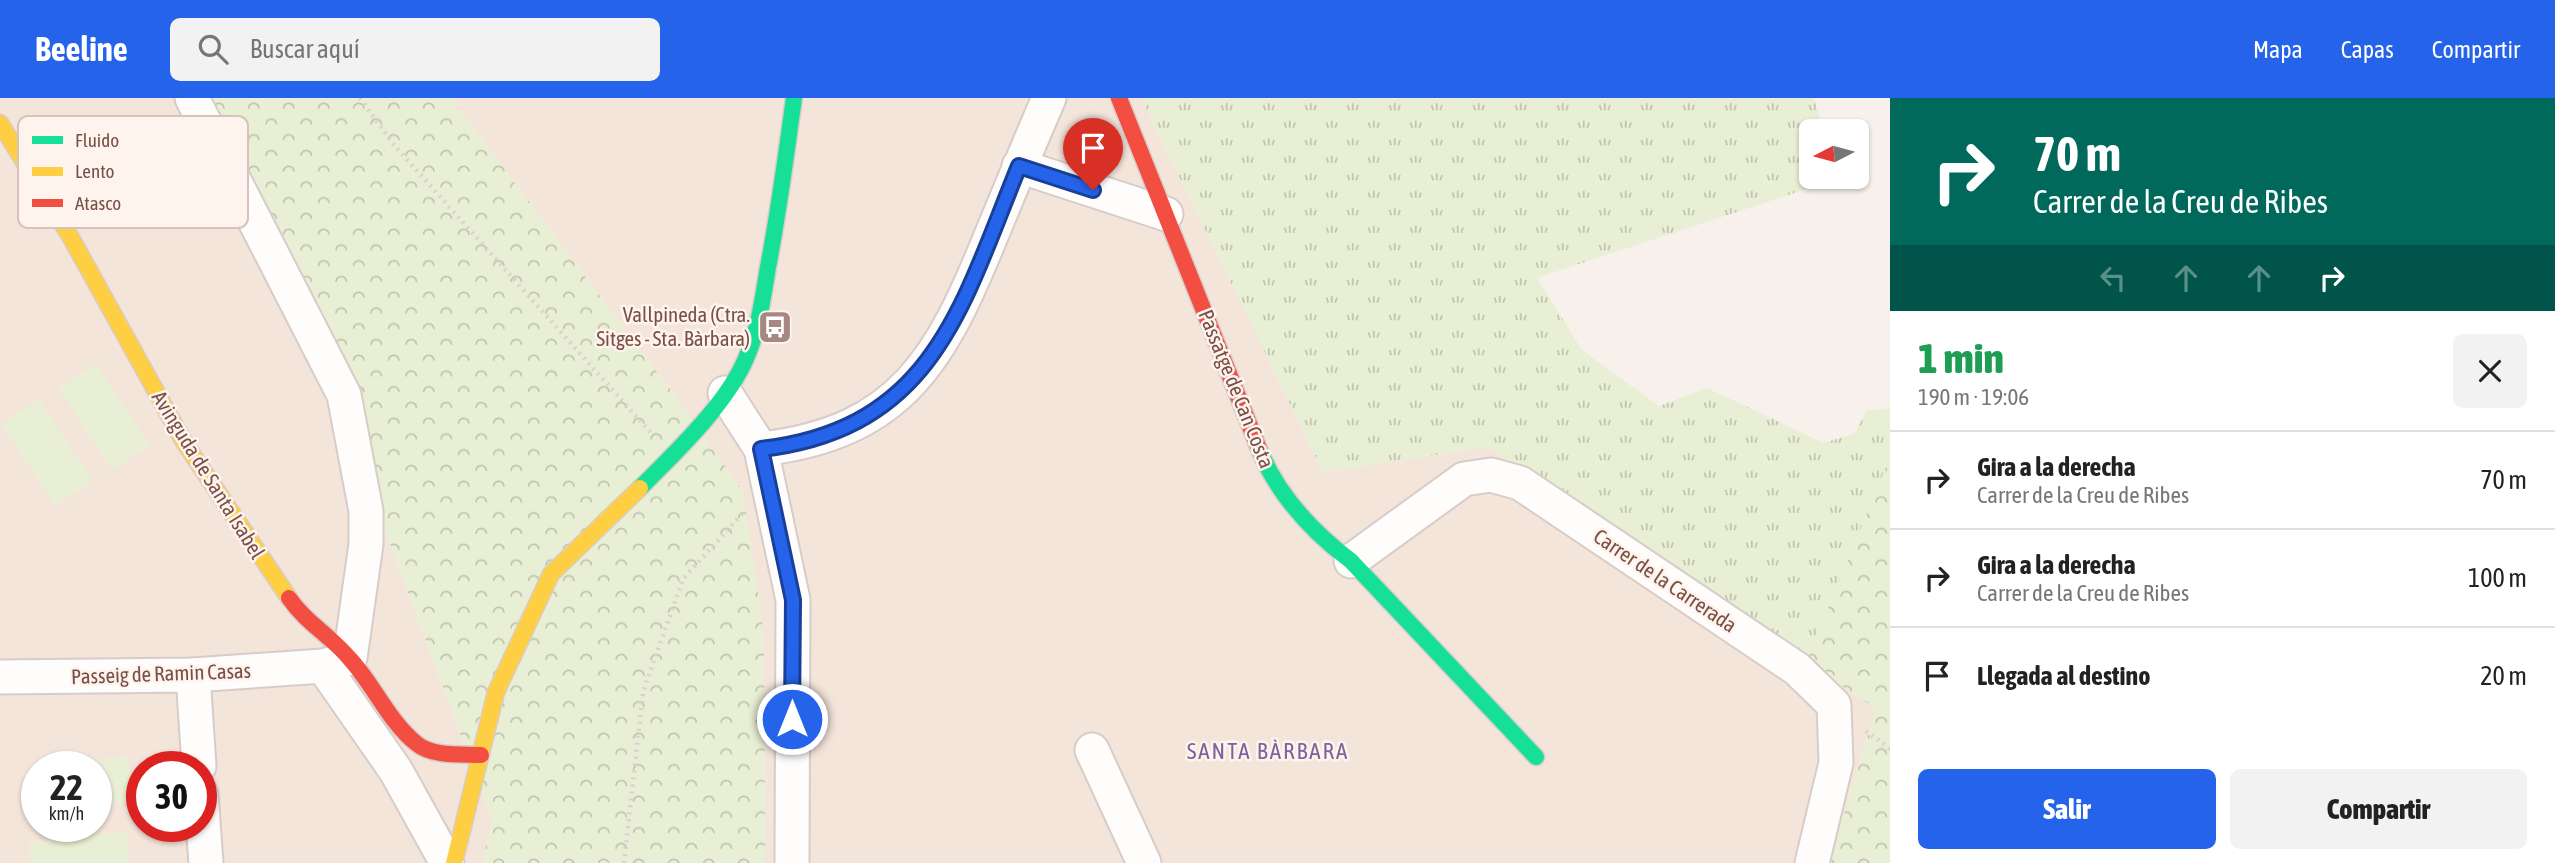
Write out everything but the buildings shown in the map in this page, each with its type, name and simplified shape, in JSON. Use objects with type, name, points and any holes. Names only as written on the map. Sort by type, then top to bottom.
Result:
[{"type":"street","points":[[192,98],[201,116]]},
{"type":"street","points":[[454,863],[496,692],[551,574],[672,456],[725,393],[747,357],[759,318],[794,98]]},
{"type":"street","points":[[761,449],[819,439],[864,418],[897,396],[931,359],[960,312],[1049,98]]},
{"type":"street","name":"Passatge de Can Costa","points":[[1119,98],[1272,480],[1324,541],[1351,561],[1536,757]]},
{"type":"street","name":"Avinguda de Santa Isabel","points":[[0,123],[18,152]]},
{"type":"street","points":[[1019,166],[1166,214]]},
{"type":"street","points":[[248,207],[344,395],[366,511],[366,544],[336,662],[447,863]]},
{"type":"street","name":"Avinguda de Santa Isabel","points":[[65,228],[191,453],[302,618],[336,662],[374,693],[418,745],[435,752],[481,755]]},
{"type":"street","points":[[725,393],[738,409],[761,449],[793,600],[792,863]]},
{"type":"street","name":"Carrer de la Carrerada","points":[[1351,561],[1464,479],[1491,475],[1521,483],[1797,669],[1834,705],[1836,764],[1812,863]]},
{"type":"street","name":"Passeig de Ramin Casas","points":[[0,677],[193,675],[336,662]]},
{"type":"street","points":[[193,675],[198,751]]},
{"type":"street","points":[[1092,750],[1144,863]]},
{"type":"street","points":[[204,842],[206,863]]},
{"type":"path","points":[[360,98],[394,145],[672,456]]},
{"type":"path","points":[[624,863],[643,692],[684,579],[768,486]]},
{"type":"shaded area","points":[[0,98],[207,98],[217,116],[18,116],[18,228],[248,228],[248,175],[344,355],[380,516],[492,820],[482,863],[0,863]]},
{"type":"shaded area","points":[[451,98],[1141,98],[1323,472],[1488,447],[1876,709],[1829,863],[765,863],[764,635],[679,401]]},
{"type":"green space","points":[[207,98],[451,98],[679,401],[743,492],[764,635],[765,863],[482,863],[492,820],[380,516],[344,355],[248,175],[248,116],[217,116]]},
{"type":"green space","points":[[1141,98],[1814,98],[1820,119],[1799,119],[1799,189],[1807,189],[1537,278],[1582,350],[1659,406],[1707,388],[1824,443],[1855,433],[1867,410],[1890,409],[1890,457],[1806,662],[1488,447],[1323,472]]},
{"type":"green space","points":[[96,363],[150,445],[112,470],[58,388]]},
{"type":"green space","points":[[39,399],[93,481],[55,506],[1,424]]},
{"type":"green space","points":[[1890,457],[1890,863],[1829,863],[1876,709],[1806,662]]},
{"type":"green space","points":[[126,756],[126,803],[112,804],[112,758]]},
{"type":"green space","points":[[126,832],[129,863],[31,863],[29,842],[112,842],[112,833]]},
{"type":"traffic: fast","points":[[640,488],[714,409],[747,356],[762,301],[794,98]]},
{"type":"traffic: fast","points":[[1259,449],[1276,482],[1309,525],[1351,561],[1536,757]]},
{"type":"traffic: slow","points":[[0,123],[18,152]]},
{"type":"traffic: slow","points":[[65,228],[184,442],[289,598]]},
{"type":"traffic: slow","points":[[454,863],[496,692],[551,574],[640,488]]},
{"type":"traffic: jam","points":[[1119,98],[1259,449]]},
{"type":"traffic: jam","points":[[289,598],[303,615],[350,659],[398,725],[417,744],[439,753],[481,755]]},
{"type":"place","name":"Vallpineda (Ctra. Sitges - Sta. Bàrbara)","points":[[775,327]]},
{"type":"district","name":"SANTA BÀRBARA","points":[[1268,751]]},
{"type":"route","points":[[792,719],[793,600],[761,449],[799,445],[819,439],[864,418],[897,396],[931,359],[960,312],[1019,166],[1093,190]]}]
